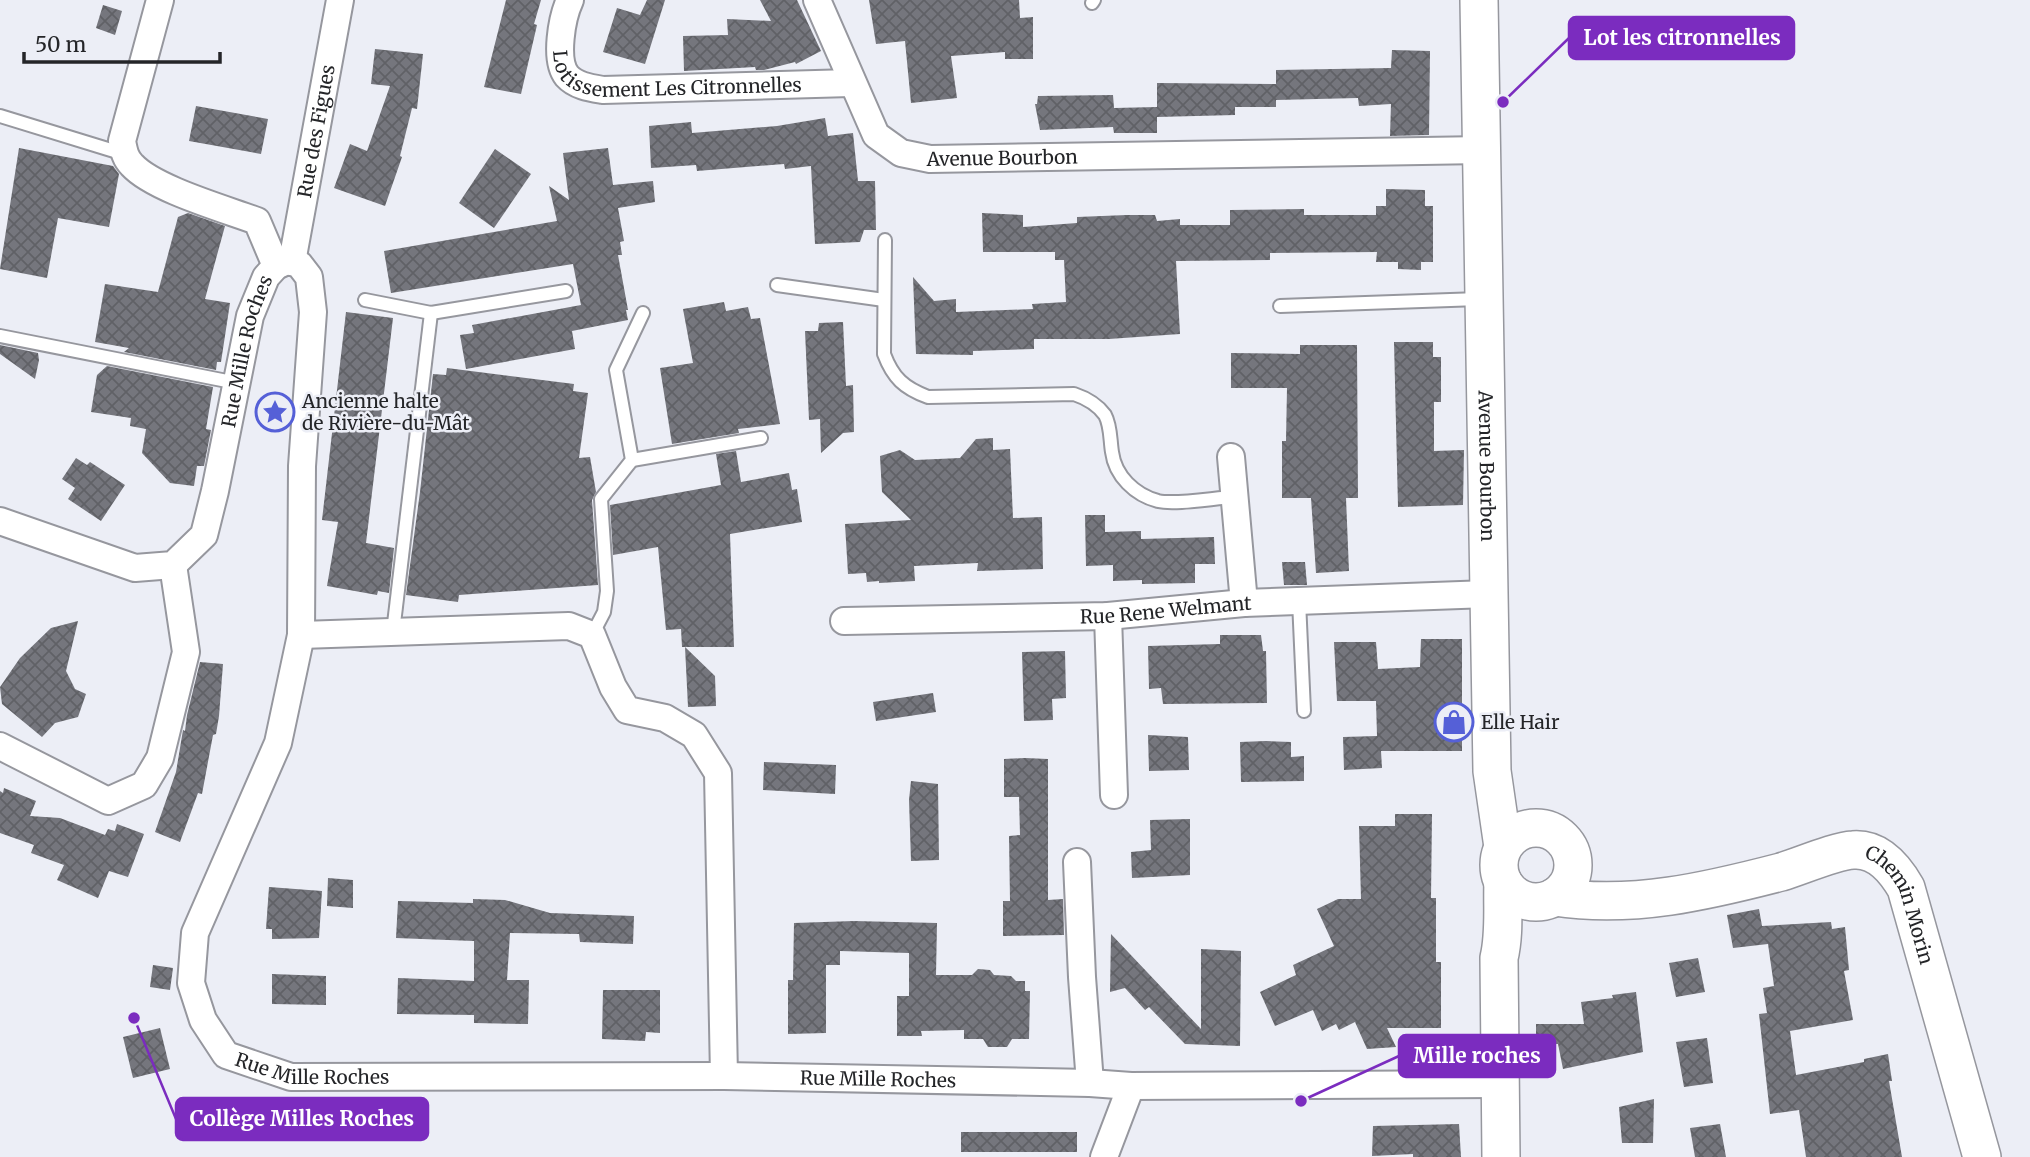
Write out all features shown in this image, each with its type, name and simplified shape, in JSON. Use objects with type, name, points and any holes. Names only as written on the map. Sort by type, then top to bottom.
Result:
[{"type":"street","points":[[160,0],[122,141],[124,154],[132,165],[157,183],[257,221],[284,264]]},
{"type":"street","name":"Rue des Figues","points":[[284,264],[340,0]]},
{"type":"street","name":"Lotissement Les Citronnelles","points":[[570,0],[561,34],[561,62],[567,76],[583,86],[603,90],[852,83]]},
{"type":"street","name":"Lotissement Les Citronnelles","points":[[817,0],[876,135],[901,153]]},
{"type":"street","name":"Avenue Bourbon","points":[[1479,0],[1492,771],[1503,864],[1503,940],[1499,958],[1501,1157]]},
{"type":"street","name":"Avenue Bourbon","points":[[901,153],[930,159],[1483,150]]},
{"type":"street","name":"Rue Mille Roches","points":[[173,565],[204,535],[250,316],[266,277],[284,264],[299,264],[309,277],[313,312],[302,466],[301,635],[278,743],[195,933],[191,983],[203,1020],[226,1055],[291,1077],[724,1076],[1131,1086],[1499,1084]]},
{"type":"street","points":[[1231,457],[1244,603]]},
{"type":"street","points":[[0,522],[135,568],[173,565],[186,652],[159,758],[144,785],[108,802],[0,746]]},
{"type":"street","name":"Rue Rene Welmant","points":[[844,621],[1108,616],[1244,603],[1488,594]]},
{"type":"street","points":[[1108,616],[1114,794]]},
{"type":"street","points":[[301,635],[569,626],[592,635],[613,687],[627,710],[666,718],[694,735],[718,773],[724,1076]]},
{"type":"street","points":[[1494,781],[1522,813],[1557,833],[1566,842],[1573,853],[1574,862],[1572,878],[1565,889],[1546,900],[1503,940]]},
{"type":"street","points":[[1545,828],[1521,830],[1510,837],[1503,864],[1511,893],[1520,899],[1546,900]]},
{"type":"street","name":"Chemin Morin","points":[[1546,900],[1668,898],[1782,872],[1854,849],[1878,856],[1895,869],[1906,888],[1982,1157]]},
{"type":"street","points":[[1077,862],[1090,1083]]},
{"type":"street","points":[[1574,862],[1614,892],[1631,900]]},
{"type":"street","points":[[1104,1157],[1131,1086]]},
{"type":"lane","points":[[0,116],[124,154]]},
{"type":"lane","points":[[885,240],[884,354],[889,369],[908,390],[928,397],[1074,394],[1087,398],[1106,417],[1112,455],[1119,472],[1128,484],[1142,495],[1160,502],[1234,497]]},
{"type":"lane","points":[[777,285],[884,300]]},
{"type":"lane","points":[[365,300],[431,313],[566,291]]},
{"type":"lane","points":[[1280,306],[1483,299]]},
{"type":"lane","points":[[393,632],[431,313]]},
{"type":"lane","points":[[632,460],[616,370],[643,313]]},
{"type":"lane","points":[[0,336],[237,383]]},
{"type":"lane","points":[[592,635],[604,612],[607,591],[601,499],[632,460],[761,438]]},
{"type":"lane","points":[[1299,601],[1304,711]]},
{"type":"building","points":[[506,0],[541,0],[521,94],[484,87]]},
{"type":"building","points":[[647,0],[665,0],[645,64],[603,52],[617,8],[640,15]]},
{"type":"building","points":[[760,0],[797,0],[821,51],[796,64],[795,62],[764,70],[756,70],[755,67],[684,71],[683,36],[728,35],[727,19],[771,21]]},
{"type":"building","points":[[869,0],[1019,0],[1020,18],[1033,17],[1033,59],[1005,59],[1005,52],[951,56],[957,98],[911,103],[905,41],[876,44]]},
{"type":"building","points":[[103,5],[122,11],[115,35],[96,28]]},
{"type":"building","points":[[375,49],[423,54],[417,109],[412,108],[400,156],[402,157],[385,206],[334,188],[350,144],[367,151],[390,86],[371,84]]},
{"type":"building","points":[[1392,50],[1430,51],[1429,135],[1390,136],[1391,104],[1359,106],[1358,98],[1276,100],[1276,70],[1391,68]]},
{"type":"building","points":[[1157,83],[1276,84],[1276,107],[1235,107],[1235,115],[1157,117],[1157,133],[1114,133],[1113,127],[1040,130],[1035,104],[1038,96],[1113,95],[1114,108],[1157,107]]},
{"type":"building","points":[[196,106],[268,119],[261,154],[189,141]]},
{"type":"building","points":[[825,118],[828,136],[853,133],[858,181],[875,181],[876,230],[864,230],[860,242],[815,244],[811,166],[785,169],[784,164],[697,171],[696,165],[651,168],[649,126],[691,122],[692,133],[777,126]]},
{"type":"building","points":[[19,148],[113,166],[119,174],[109,227],[58,218],[47,278],[0,269]]},
{"type":"building","points":[[608,148],[613,185],[653,181],[655,202],[618,208],[624,241],[620,242],[622,255],[618,255],[628,320],[572,331],[575,349],[466,369],[460,335],[474,333],[472,325],[581,305],[573,264],[391,293],[384,251],[557,221],[549,186],[569,200],[563,153]]},
{"type":"building","points":[[495,149],[531,174],[494,228],[459,203]]},
{"type":"building","points":[[1386,189],[1425,190],[1425,206],[1433,206],[1433,262],[1421,262],[1421,270],[1398,269],[1398,262],[1376,262],[1377,252],[1270,253],[1270,260],[1176,261],[1180,334],[1109,339],[1034,339],[1034,349],[973,351],[973,355],[916,354],[913,277],[934,301],[956,299],[956,312],[1033,309],[1032,304],[1066,302],[1064,260],[1055,260],[1055,252],[983,252],[982,213],[1023,215],[1023,227],[1077,223],[1077,217],[1127,215],[1155,215],[1157,221],[1180,219],[1180,225],[1230,225],[1230,210],[1304,209],[1304,215],[1376,215],[1376,206],[1386,206]]},
{"type":"building","points":[[188,213],[225,226],[205,299],[230,303],[221,362],[217,362],[216,370],[124,352],[129,348],[95,342],[105,284],[158,292],[178,217]]},
{"type":"building","points":[[724,302],[726,311],[748,307],[751,319],[760,318],[780,424],[738,429],[739,433],[672,444],[660,368],[693,363],[683,309]]},
{"type":"building","points":[[346,312],[393,318],[366,543],[394,548],[389,593],[378,591],[377,595],[327,586],[338,522],[322,520]]},
{"type":"building","points":[[843,322],[846,386],[853,385],[854,432],[843,433],[821,453],[820,419],[809,420],[805,331],[818,331],[819,323]]},
{"type":"building","points":[[1394,342],[1433,342],[1433,357],[1441,357],[1441,402],[1434,402],[1434,451],[1464,450],[1463,505],[1398,507]]},
{"type":"building","points":[[0,345],[38,353],[35,379],[0,354]]},
{"type":"building","points":[[1300,345],[1357,345],[1358,498],[1346,498],[1349,571],[1316,573],[1311,498],[1282,498],[1282,441],[1286,441],[1287,388],[1231,388],[1231,353],[1300,354]]},
{"type":"building","points":[[107,366],[213,387],[206,429],[211,430],[204,466],[197,466],[194,486],[170,483],[142,453],[146,429],[130,426],[131,418],[91,412],[97,375]]},
{"type":"building","points":[[447,368],[574,384],[573,391],[588,393],[579,458],[590,457],[596,492],[592,500],[598,585],[459,595],[458,602],[406,595],[433,374],[446,375]]},
{"type":"building","points":[[993,438],[993,450],[1010,449],[1013,518],[1042,517],[1043,569],[977,571],[978,563],[914,566],[915,581],[879,583],[867,582],[866,573],[848,574],[845,524],[911,520],[882,492],[880,456],[900,450],[915,460],[960,458],[976,439]]},
{"type":"building","points":[[736,451],[741,482],[789,473],[792,490],[797,489],[802,522],[730,534],[734,647],[682,647],[681,629],[666,630],[658,547],[613,555],[610,505],[721,485],[716,454]]},
{"type":"building","points":[[76,458],[87,465],[90,462],[125,485],[101,521],[68,499],[75,488],[62,479]]},
{"type":"building","points":[[1085,515],[1105,515],[1105,532],[1141,531],[1141,539],[1214,537],[1215,564],[1195,564],[1195,583],[1142,584],[1142,580],[1113,581],[1113,565],[1086,566]]},
{"type":"building","points":[[1282,562],[1305,562],[1307,585],[1284,585]]},
{"type":"building","points":[[78,621],[66,671],[75,689],[86,694],[78,717],[55,723],[42,737],[2,704],[0,687],[20,658],[51,628]]},
{"type":"building","points":[[1220,635],[1261,635],[1263,651],[1266,651],[1267,703],[1163,704],[1161,688],[1149,689],[1148,646],[1220,644]]},
{"type":"building","points":[[1421,639],[1462,639],[1462,751],[1381,751],[1382,768],[1344,770],[1343,737],[1377,736],[1376,701],[1337,701],[1334,642],[1376,642],[1378,669],[1420,667]]},
{"type":"building","points":[[685,647],[715,676],[716,706],[688,707]]},
{"type":"building","points":[[1065,651],[1066,698],[1052,699],[1053,720],[1024,721],[1022,652]]},
{"type":"building","points":[[200,662],[223,664],[219,716],[202,794],[198,793],[180,842],[155,832],[176,772],[183,730],[185,731]]},
{"type":"building","points":[[933,693],[936,712],[876,721],[873,702]]},
{"type":"building","points":[[1148,735],[1188,737],[1189,770],[1149,771]]},
{"type":"building","points":[[1240,742],[1291,742],[1291,757],[1304,756],[1304,781],[1241,782]]},
{"type":"building","points":[[1004,759],[1048,759],[1048,900],[1063,899],[1064,935],[1003,936],[1003,901],[1010,901],[1009,836],[1020,835],[1019,797],[1004,797]]},
{"type":"building","points":[[764,762],[836,765],[835,794],[763,790]]},
{"type":"building","points":[[911,781],[938,784],[939,860],[911,861]]},
{"type":"building","points":[[4,788],[36,801],[30,816],[60,818],[105,835],[108,829],[115,831],[117,824],[144,834],[128,877],[109,871],[98,898],[57,880],[64,865],[31,853],[34,845],[0,833],[0,791],[3,793]]},
{"type":"building","points":[[1395,814],[1432,814],[1431,898],[1436,898],[1436,962],[1441,962],[1441,1028],[1387,1028],[1396,1047],[1367,1049],[1355,1022],[1339,1030],[1336,1024],[1322,1031],[1313,1010],[1275,1026],[1260,992],[1296,975],[1293,965],[1334,946],[1317,909],[1338,899],[1361,899],[1359,826],[1395,826]]},
{"type":"building","points":[[1190,819],[1190,875],[1132,878],[1131,852],[1151,850],[1150,820]]},
{"type":"building","points":[[328,878],[353,880],[353,908],[327,906]]},
{"type":"building","points":[[269,887],[322,891],[319,938],[272,939],[272,929],[266,929]]},
{"type":"building","points":[[473,899],[505,900],[550,913],[634,916],[633,944],[580,942],[579,934],[510,933],[507,980],[529,980],[528,1024],[474,1023],[474,1015],[397,1014],[398,978],[474,981],[474,941],[396,938],[398,901],[473,903]]},
{"type":"building","points":[[1759,909],[1762,926],[1831,922],[1832,929],[1845,927],[1849,970],[1844,971],[1853,1020],[1790,1031],[1796,1075],[1864,1062],[1864,1059],[1888,1054],[1892,1081],[1889,1081],[1902,1157],[1806,1157],[1799,1110],[1770,1114],[1759,1014],[1767,1013],[1763,988],[1774,986],[1768,944],[1733,948],[1727,915]]},
{"type":"building","points":[[794,923],[937,923],[936,975],[972,975],[978,969],[990,970],[994,975],[1011,976],[1016,981],[1025,981],[1025,991],[1030,991],[1029,1039],[1012,1039],[1007,1047],[988,1047],[983,1039],[964,1039],[964,1030],[921,1031],[922,1036],[897,1036],[897,996],[909,996],[909,953],[840,951],[840,965],[826,965],[826,1033],[788,1034],[788,980],[793,980]]},
{"type":"building","points":[[1111,934],[1201,1029],[1201,949],[1241,951],[1240,1046],[1185,1044],[1149,1007],[1145,1010],[1125,988],[1110,992]]},
{"type":"building","points":[[1698,958],[1705,992],[1676,997],[1669,963]]},
{"type":"building","points":[[153,965],[173,968],[170,990],[150,987]]},
{"type":"building","points":[[272,974],[326,976],[326,1005],[272,1004]]},
{"type":"building","points":[[603,990],[660,990],[660,1033],[646,1032],[645,1041],[602,1039]]},
{"type":"building","points":[[1636,992],[1643,1052],[1563,1069],[1558,1044],[1536,1044],[1536,1024],[1584,1024],[1581,1002]]},
{"type":"building","points":[[160,1028],[170,1069],[133,1078],[123,1037]]},
{"type":"building","points":[[1707,1038],[1713,1083],[1684,1087],[1676,1042]]},
{"type":"building","points":[[1654,1099],[1653,1143],[1622,1143],[1619,1107]]},
{"type":"building","points":[[1459,1124],[1461,1157],[1413,1157],[1413,1154],[1372,1156],[1373,1126]]},
{"type":"building","points":[[1720,1124],[1726,1157],[1695,1157],[1690,1128]]},
{"type":"building","points":[[961,1132],[1077,1132],[1077,1152],[961,1152]]},
{"type":"place","name":"Lot les citronnelles","points":[[1503,102]]},
{"type":"place","name":"Ancienne halte de Rivière-du-Mât","points":[[275,412]]},
{"type":"place","name":"Elle Hair","points":[[1454,722]]},
{"type":"place","name":"Collège Milles Roches","points":[[134,1018]]},
{"type":"place","name":"Mille roches","points":[[1301,1101]]}]
